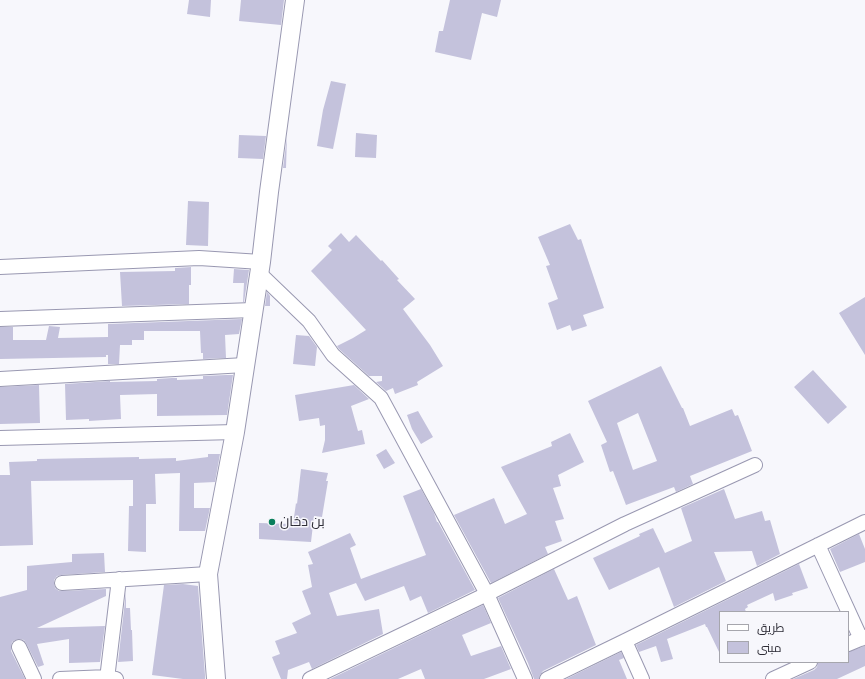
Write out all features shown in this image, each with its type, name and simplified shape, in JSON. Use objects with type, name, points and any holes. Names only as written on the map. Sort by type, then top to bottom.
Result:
[{"type":"street","points":[[216,679],[208,574],[235,432],[254,310],[295,0]]},
{"type":"street","points":[[0,267],[199,258],[260,267],[309,321],[334,355],[381,398],[487,594],[524,679]]},
{"type":"street","points":[[0,319],[254,310]]},
{"type":"street","points":[[0,379],[245,365]]},
{"type":"street","points":[[0,438],[235,432]]},
{"type":"street","points":[[310,679],[487,594],[625,524],[755,465]]},
{"type":"street","points":[[547,679],[865,522]]},
{"type":"street","points":[[818,544],[863,638],[849,644]]},
{"type":"street","points":[[62,583],[208,574]]},
{"type":"street","points":[[60,679],[110,678],[120,580]]},
{"type":"street","points":[[625,641],[642,679]]},
{"type":"street","points":[[19,647],[34,679]]},
{"type":"street","points":[[773,679],[808,663]]},
{"type":"building","points":[[189,0],[211,0],[210,17],[187,14]]},
{"type":"building","points":[[241,0],[284,0],[281,25],[239,21]]},
{"type":"building","points":[[450,0],[501,0],[497,17],[482,13],[471,60],[435,52],[439,31],[443,31]]},
{"type":"building","points":[[331,81],[346,84],[333,149],[317,146],[323,110]]},
{"type":"building","points":[[356,133],[377,135],[376,158],[355,157]]},
{"type":"building","points":[[239,135],[266,136],[263,159],[238,158]]},
{"type":"building","points":[[287,137],[286,168],[283,168]]},
{"type":"building","points":[[188,201],[209,202],[208,246],[186,245]]},
{"type":"building","points":[[570,224],[578,240],[581,239],[604,308],[583,315],[587,326],[572,331],[570,325],[557,330],[548,303],[558,299],[546,266],[550,265],[538,237]]},
{"type":"building","points":[[341,233],[349,242],[356,235],[381,261],[382,260],[399,279],[397,280],[415,299],[403,309],[430,345],[443,366],[417,382],[418,385],[395,394],[393,388],[386,391],[376,382],[382,381],[382,376],[369,376],[337,346],[366,330],[311,271],[332,250],[328,246]]},
{"type":"building","points":[[191,267],[189,304],[122,306],[120,272],[175,271],[175,268]]},
{"type":"building","points":[[234,269],[249,270],[244,302],[244,283],[233,283]]},
{"type":"building","points":[[267,292],[270,296],[270,306],[265,306]]},
{"type":"building","points":[[865,297],[865,355],[839,313]]},
{"type":"building","points":[[242,319],[239,334],[225,335],[226,358],[203,359],[203,353],[201,353],[200,331],[144,331],[144,340],[132,340],[132,345],[120,345],[119,364],[108,364],[108,355],[106,355],[106,357],[0,359],[0,327],[13,327],[13,340],[46,340],[49,326],[60,327],[58,338],[108,337],[108,324]]},
{"type":"building","points":[[296,335],[309,336],[317,347],[315,366],[293,364]]},
{"type":"building","points":[[661,366],[683,408],[690,426],[732,409],[735,416],[738,415],[752,451],[690,476],[693,484],[676,492],[674,487],[626,505],[613,471],[610,472],[601,445],[607,442],[588,401]],"holes":[[[638,413],[657,461],[633,470],[617,423]]]},
{"type":"building","points":[[813,370],[847,407],[828,424],[794,387]]},
{"type":"building","points":[[233,375],[227,415],[157,416],[157,394],[120,395],[121,419],[89,421],[89,419],[66,420],[65,384],[110,381],[157,381],[157,379],[172,378],[177,378],[177,380],[203,379],[203,376]]},
{"type":"building","points":[[39,385],[40,423],[0,424],[0,387]]},
{"type":"building","points":[[354,385],[369,399],[351,406],[358,431],[362,430],[365,444],[322,453],[325,440],[325,425],[320,426],[319,418],[299,421],[295,395]]},
{"type":"building","points":[[418,411],[433,437],[421,444],[412,429],[407,415]]},
{"type":"building","points":[[570,433],[584,462],[558,475],[561,486],[553,488],[564,519],[555,521],[562,541],[545,547],[548,554],[491,583],[454,515],[494,498],[505,524],[527,514],[501,467],[552,446],[551,442]]},
{"type":"building","points":[[386,449],[395,463],[384,469],[376,455]]},
{"type":"building","points":[[208,454],[220,454],[215,482],[194,483],[194,508],[210,508],[205,531],[179,531],[180,473],[155,474],[156,504],[146,504],[146,552],[128,551],[129,506],[133,506],[133,480],[31,481],[33,545],[0,546],[0,475],[10,475],[9,462],[37,461],[37,459],[139,457],[139,459],[176,458],[176,461],[208,457]]},
{"type":"building","points":[[301,469],[328,473],[322,517],[314,516],[311,542],[259,539],[259,523],[293,524]]},
{"type":"building","points":[[421,489],[434,513],[437,522],[475,590],[428,613],[421,596],[410,601],[404,586],[365,601],[356,583],[329,593],[337,616],[379,609],[383,634],[312,669],[309,662],[288,670],[287,679],[281,679],[272,657],[280,654],[275,641],[297,633],[292,623],[311,614],[302,591],[312,587],[308,565],[313,564],[308,552],[350,533],[356,545],[350,548],[361,579],[426,555],[403,496]]},
{"type":"building","points":[[724,489],[735,519],[762,511],[765,521],[770,520],[780,554],[757,566],[752,551],[714,552],[726,581],[674,607],[659,567],[609,590],[593,558],[640,536],[639,534],[653,528],[665,553],[692,541],[681,508]]},
{"type":"building","points":[[859,534],[865,549],[865,562],[840,572],[830,549]]},
{"type":"building","points":[[104,553],[105,572],[61,575],[57,576],[54,583],[55,588],[59,591],[106,589],[106,596],[37,628],[105,626],[100,662],[69,663],[69,639],[37,644],[44,665],[38,667],[24,640],[19,639],[12,642],[11,651],[25,679],[0,679],[0,597],[27,590],[27,566],[72,562],[72,554]]},
{"type":"building","points":[[799,564],[808,588],[792,593],[793,595],[775,601],[773,593],[747,605],[748,607],[745,609],[746,611],[719,611],[719,652],[705,624],[667,639],[673,659],[661,662],[656,646],[639,652],[636,645]]},
{"type":"building","points":[[554,569],[568,600],[577,596],[596,645],[543,671],[539,679],[534,679],[498,598]]},
{"type":"building","points":[[183,584],[198,586],[205,679],[183,679],[152,675],[164,585]]},
{"type":"building","points":[[126,592],[126,608],[130,608],[133,661],[118,662]]},
{"type":"building","points":[[483,605],[491,623],[462,635],[471,656],[501,646],[511,669],[484,679],[425,679],[421,669],[398,679],[330,679]]},
{"type":"building","points":[[865,646],[865,666],[837,679],[793,679],[814,670],[817,667],[818,663],[849,663],[849,652]]},
{"type":"building","points":[[621,652],[624,658],[619,660],[627,679],[566,679]]},
{"type":"place","name":"بن دخان","points":[[272,522]]}]
